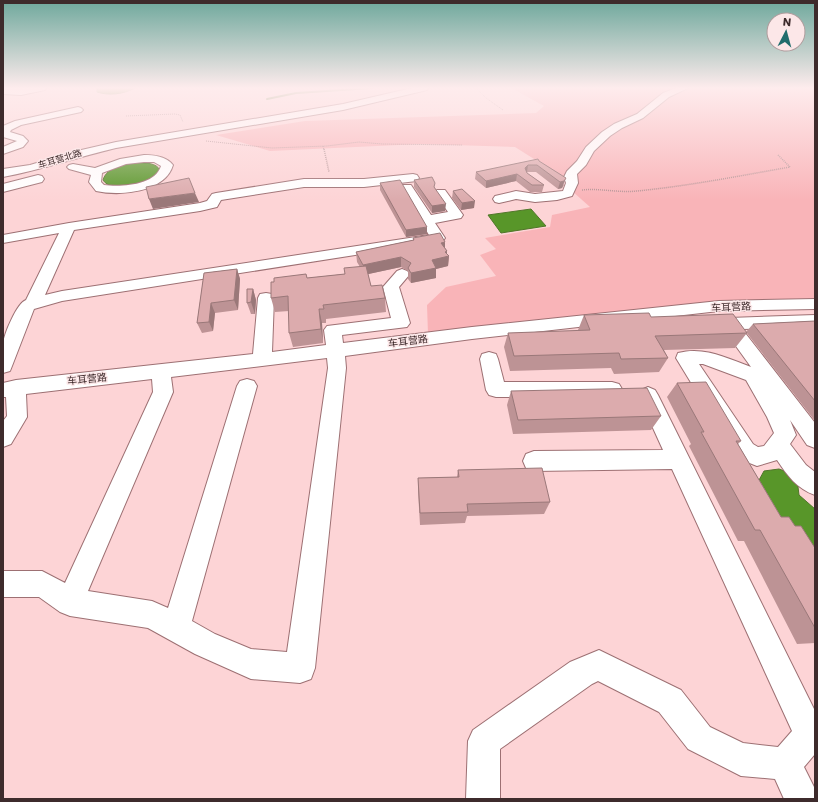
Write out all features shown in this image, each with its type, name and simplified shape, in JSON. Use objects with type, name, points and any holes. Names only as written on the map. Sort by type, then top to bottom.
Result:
[{"type":"street","points":[[3,151],[19,145],[23,141],[18,137],[6,135],[4,133],[7,128],[13,125]]},
{"type":"street","points":[[110,139],[163,134],[185,130],[184,125]]},
{"type":"street","name":"车耳营北路","points":[[3,173],[32,168],[116,145],[235,125]]},
{"type":"street","points":[[499,199],[516,195],[535,198],[562,195],[572,183],[570,177],[571,173],[582,163],[590,148],[619,125]]},
{"type":"street","points":[[62,159],[69,169],[96,171],[120,162],[138,158],[163,161],[167,165],[167,170],[161,177],[125,190],[100,188],[96,182],[96,171]]},
{"type":"street","points":[[3,188],[47,177]]},
{"type":"street","points":[[3,239],[69,227],[200,207],[212,204],[216,197],[236,193],[292,184],[321,183],[410,183],[427,220],[438,238],[62,296],[33,303],[28,305],[24,310],[3,366]]},
{"type":"street","points":[[541,184],[562,195]]},
{"type":"street","points":[[511,186],[523,195]]},
{"type":"street","points":[[427,220],[456,215],[441,193]]},
{"type":"street","points":[[33,303],[69,227],[74,223],[195,198]]},
{"type":"street","points":[[3,584],[42,584],[70,602],[152,615],[205,644],[251,664],[300,668],[338,368],[333,330],[401,323],[390,287],[402,274]]},
{"type":"street","points":[[262,360],[266,298]]},
{"type":"street","name":"车耳营路","points":[[10,389],[262,360],[472,333],[719,306],[815,304]]},
{"type":"street","points":[[815,321],[729,324],[815,439]]},
{"type":"street","points":[[704,357],[753,375],[777,415],[785,435],[778,444],[771,453],[757,457],[745,451],[685,358],[704,357]]},
{"type":"street","points":[[489,359],[496,390],[645,388],[812,736],[785,764]]},
{"type":"street","points":[[70,602],[163,392],[161,371]]},
{"type":"street","points":[[176,628],[248,386]]},
{"type":"street","points":[[3,438],[17,417],[10,389]]},
{"type":"street","points":[[778,444],[798,472],[815,485]]},
{"type":"street","points":[[534,461],[678,459]]},
{"type":"street","points":[[483,799],[484,741],[581,673],[598,665],[670,701],[699,738],[741,759],[785,764]]},
{"type":"street","points":[[785,764],[802,799]]},
{"type":"path","points":[[190,133],[196,139],[252,147],[272,148],[323,146],[359,142],[382,144],[462,145]]},
{"type":"path","points":[[321,183],[330,179],[323,146]]},
{"type":"path","points":[[562,195],[597,188],[627,192],[636,191],[712,181],[790,167],[778,155]]},
{"type":"shaded area","points":[[277,125],[815,125],[815,298],[716,302],[428,334],[427,305],[446,287],[496,276],[480,255],[496,249],[485,238],[550,227],[552,215],[590,207],[572,191],[573,187],[542,164],[515,147],[420,144],[270,151],[216,135]]},
{"type":"shaded area","points":[[139,163],[154,165],[160,170],[150,180],[133,186],[115,186],[108,184],[103,180],[105,175],[113,169],[123,165]]},
{"type":"shaded area","points":[[531,209],[546,226],[501,233],[488,215]]},
{"type":"shaded area","points":[[779,469],[790,473],[797,479],[799,495],[815,509],[815,557],[779,521],[758,482],[764,471]]},
{"type":"building","points":[[538,159],[566,178],[564,181],[560,182],[537,165],[528,165],[525,168],[527,173],[544,185],[532,185],[517,174],[486,181],[476,172]]},
{"type":"building","points":[[432,177],[435,183],[434,187],[446,204],[432,206],[414,180]]},
{"type":"building","points":[[189,178],[195,193],[149,199],[146,187]]},
{"type":"building","points":[[400,180],[427,227],[406,230],[380,183]]},
{"type":"building","points":[[462,189],[475,201],[462,203],[453,191]]},
{"type":"building","points":[[440,233],[445,242],[441,243],[447,251],[445,252],[449,256],[432,260],[436,268],[411,273],[408,268],[411,263],[401,257],[363,265],[356,252],[414,240],[413,238]]},
{"type":"building","points":[[366,266],[371,286],[382,285],[385,298],[323,305],[324,309],[319,309],[321,329],[289,333],[288,296],[271,298],[271,282],[274,282],[274,278],[306,274],[307,278],[345,274],[344,268]]},
{"type":"building","points":[[237,269],[234,300],[211,303],[209,322],[197,323],[204,273]]},
{"type":"building","points":[[247,289],[253,289],[251,302],[247,303]]},
{"type":"building","points":[[649,313],[651,317],[733,314],[747,333],[655,336],[668,358],[621,359],[619,353],[514,356],[508,333],[590,330],[584,315]]},
{"type":"building","points":[[815,321],[815,401],[753,324]]},
{"type":"building","points":[[706,382],[741,441],[736,441],[781,517],[789,517],[795,526],[801,526],[815,548],[815,628],[760,530],[755,530],[701,432],[704,432],[677,383]]},
{"type":"building","points":[[647,388],[661,416],[518,420],[511,391]]},
{"type":"building","points":[[542,468],[550,502],[467,504],[468,512],[420,513],[418,478],[459,477],[458,470]]}]
